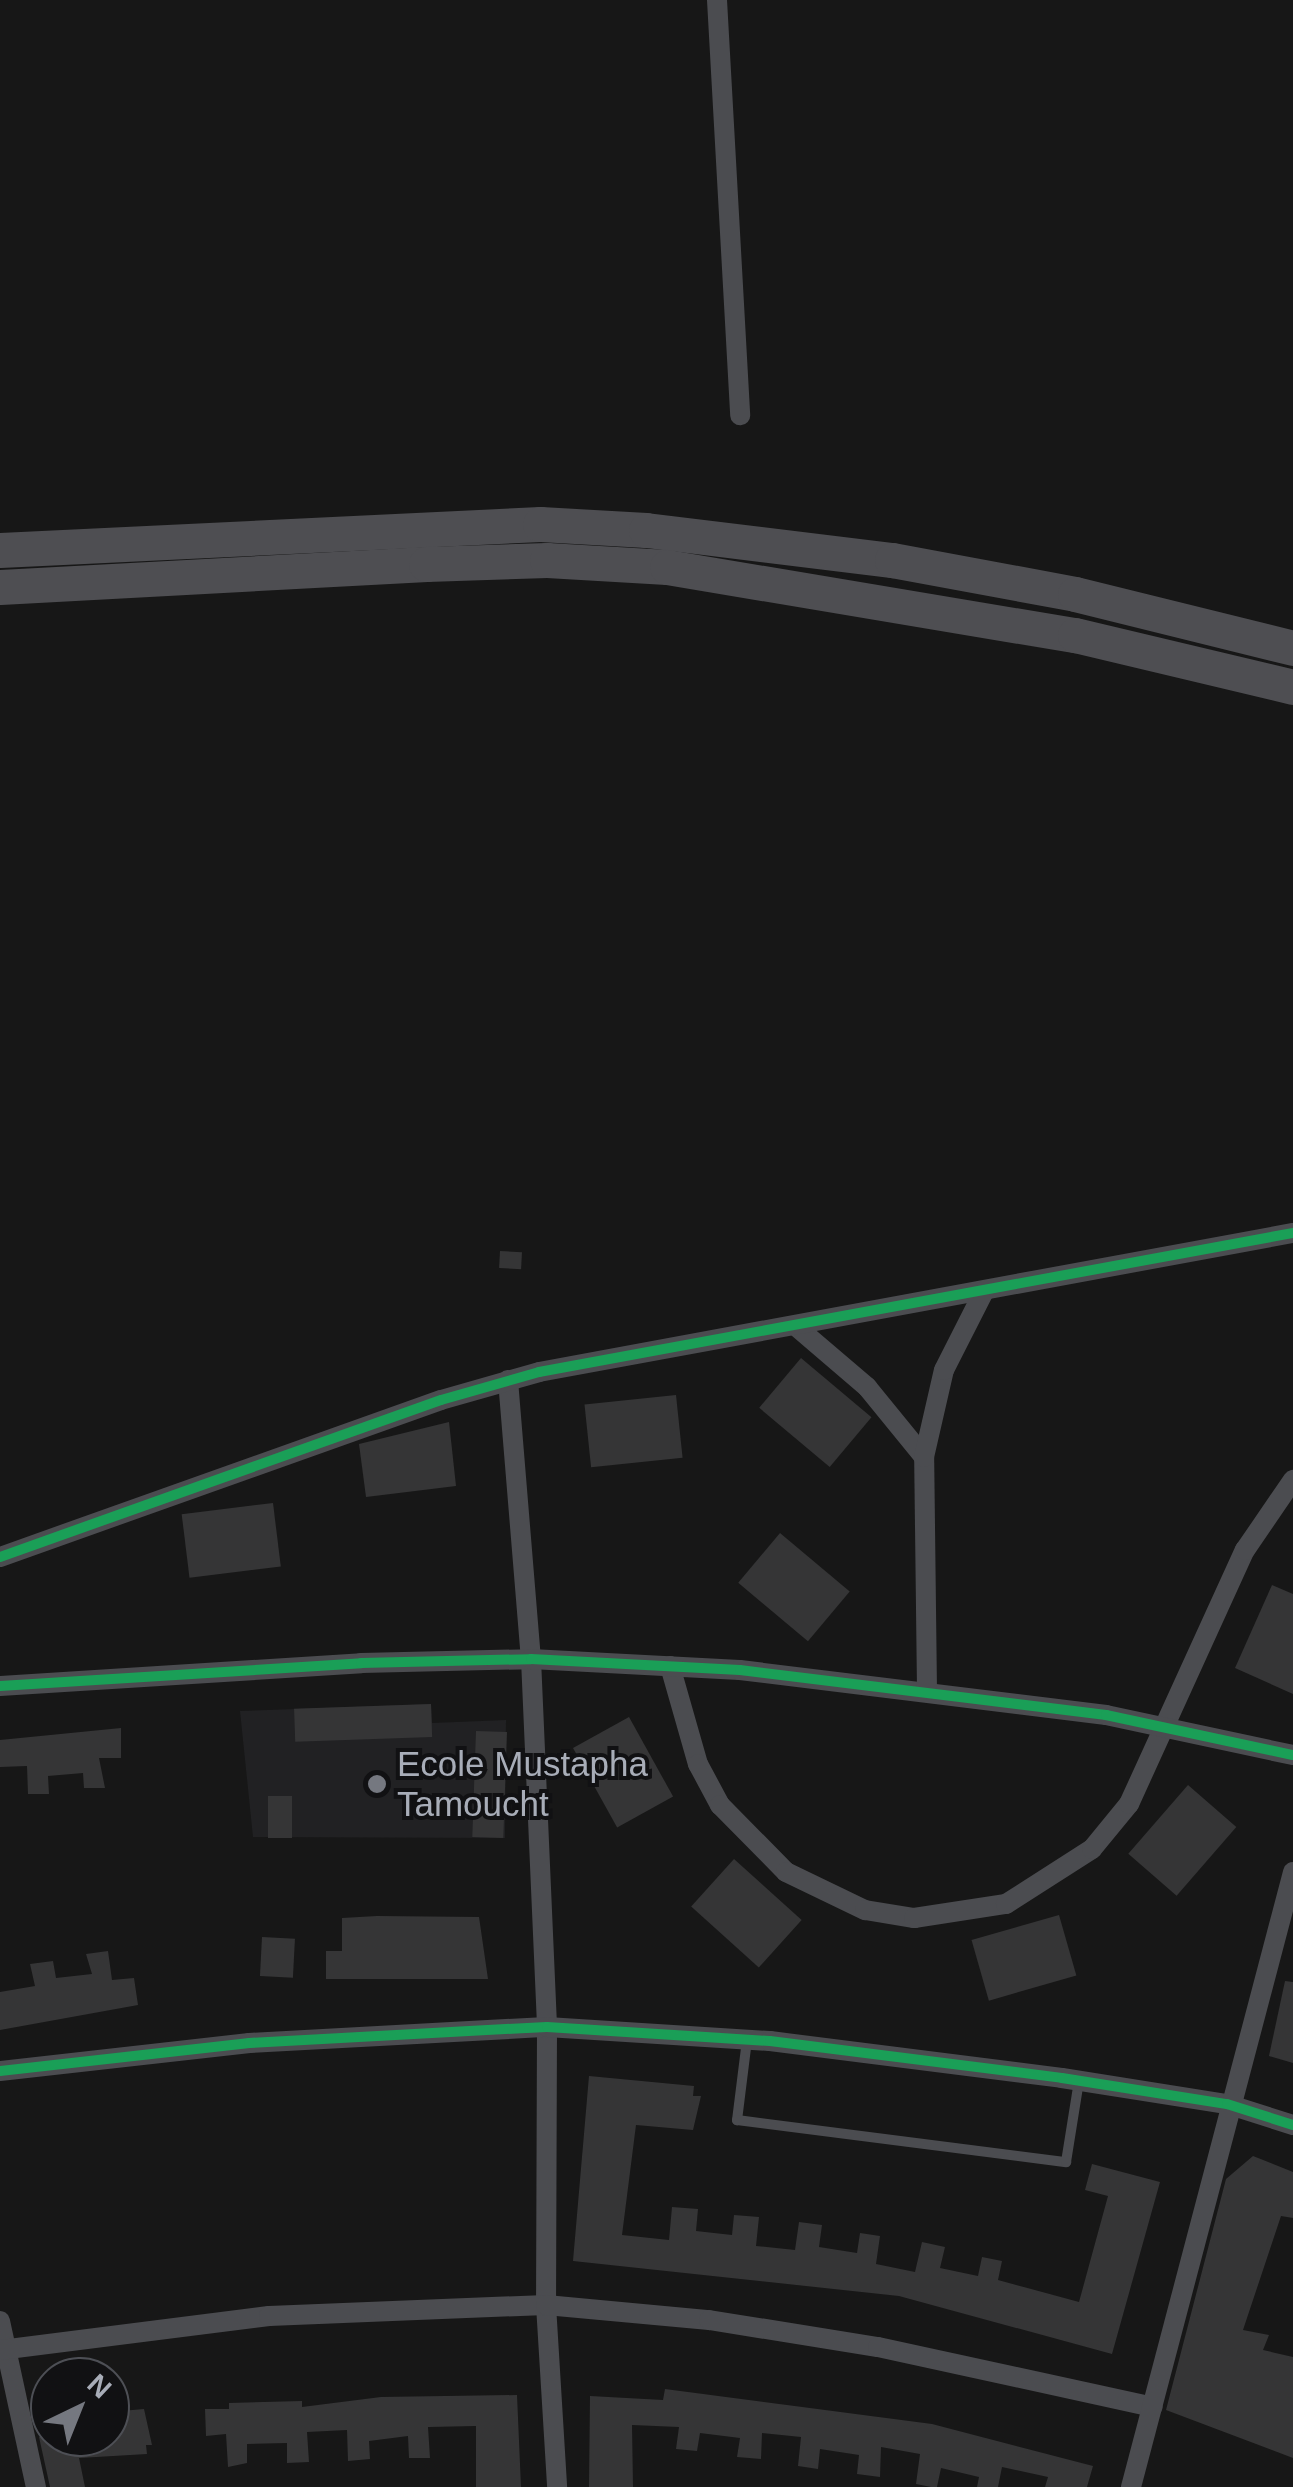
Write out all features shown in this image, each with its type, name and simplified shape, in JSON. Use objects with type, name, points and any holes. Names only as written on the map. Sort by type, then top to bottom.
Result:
[{"type":"highway","points":[[0,550],[416,528],[646,530],[910,564],[1076,594],[1293,648]]},
{"type":"highway","points":[[0,588],[546,560],[667,567],[1075,634],[1293,687]]},
{"type":"street","points":[[717,0],[740,415]]},
{"type":"street","points":[[0,1556],[508,1380],[1293,1233]]},
{"type":"street","points":[[927,1690],[924,1457],[944,1370],[984,1291]]},
{"type":"street","points":[[798,1328],[867,1387],[924,1457]]},
{"type":"street","points":[[508,1380],[531,1659],[547,2027],[546,2305],[557,2487]]},
{"type":"street","points":[[670,1666],[698,1764],[750,1842],[828,1895],[914,1918],[1006,1904],[1092,1848],[1129,1804],[1245,1550],[1293,1480]]},
{"type":"street","points":[[0,1686],[212,1669],[531,1659],[670,1666],[927,1690],[1164,1726],[1293,1755]]},
{"type":"street","points":[[1131,2487],[1227,2104],[1293,1872]]},
{"type":"street","points":[[0,2071],[248,2043],[547,2027],[747,2040],[1079,2080],[1227,2104],[1293,2125]]},
{"type":"street","points":[[3,2350],[269,2316],[546,2305],[709,2320],[859,2344],[1152,2408]]},
{"type":"street","points":[[0,2321],[3,2350],[36,2487]]},
{"type":"lane","points":[[747,2040],[737,2120],[1066,2162],[1079,2080]]},
{"type":"shaded area","name":"Ecole Mustapha Tamoucht","points":[[431,1704],[432,1723],[506,1720],[505,1838],[253,1837],[240,1711]]},
{"type":"building","points":[[500,1251],[522,1252],[521,1269],[499,1268]]},
{"type":"building","points":[[801,1358],[871,1417],[830,1467],[759,1408]]},
{"type":"building","points":[[676,1395],[683,1458],[591,1467],[585,1405]]},
{"type":"building","points":[[449,1422],[456,1486],[366,1497],[359,1444]]},
{"type":"building","points":[[273,1503],[281,1567],[189,1578],[182,1514]]},
{"type":"building","points":[[780,1533],[850,1591],[808,1641],[738,1583]]},
{"type":"building","points":[[1272,1585],[1293,1594],[1293,1694],[1235,1668]]},
{"type":"building","points":[[431,1704],[432,1737],[295,1742],[294,1709]]},
{"type":"building","points":[[629,1717],[673,1797],[617,1828],[573,1748]]},
{"type":"building","points":[[121,1728],[121,1758],[99,1758],[105,1788],[84,1788],[83,1773],[48,1776],[49,1794],[28,1794],[27,1766],[0,1767],[0,1740]]},
{"type":"building","points":[[476,1731],[507,1732],[503,1838],[472,1837]]},
{"type":"building","points":[[1188,1785],[1236,1827],[1177,1896],[1128,1854]]},
{"type":"building","points":[[268,1796],[292,1796],[292,1838],[268,1838]]},
{"type":"building","points":[[734,1859],[802,1920],[759,1967],[691,1907]]},
{"type":"building","points":[[1059,1915],[1076,1976],[989,2001],[972,1940]]},
{"type":"building","points":[[479,1917],[488,1979],[326,1979],[326,1951],[342,1951],[342,1918]]},
{"type":"building","points":[[262,1937],[295,1939],[293,1978],[260,1976]]},
{"type":"building","points":[[108,1951],[112,1980],[134,1978],[138,2005],[0,2030],[0,1992],[35,1986],[30,1964],[53,1961],[56,1978],[92,1974],[86,1954]]},
{"type":"building","points":[[1285,1981],[1293,1982],[1293,2063],[1269,2056]]},
{"type":"building","points":[[589,2076],[694,2086],[693,2096],[701,2096],[693,2130],[636,2125],[622,2235],[669,2240],[672,2207],[698,2209],[696,2231],[732,2235],[734,2215],[759,2217],[756,2246],[795,2250],[799,2222],[822,2225],[819,2247],[857,2253],[860,2233],[880,2236],[876,2264],[915,2272],[922,2242],[945,2247],[940,2268],[978,2276],[982,2257],[1002,2261],[998,2280],[1079,2302],[1108,2196],[1085,2190],[1092,2164],[1160,2182],[1112,2354],[899,2296],[573,2261]]},
{"type":"building","points":[[1253,2156],[1293,2172],[1293,2218],[1281,2216],[1243,2330],[1269,2335],[1263,2350],[1293,2357],[1293,2458],[1166,2410],[1226,2179]]},
{"type":"building","points":[[665,2389],[932,2424],[1093,2466],[1087,2487],[1045,2487],[1048,2477],[1002,2467],[998,2487],[977,2487],[979,2477],[941,2468],[937,2487],[931,2487],[916,2484],[920,2454],[881,2447],[880,2477],[857,2474],[859,2455],[820,2449],[818,2469],[798,2466],[801,2437],[762,2433],[761,2459],[737,2457],[740,2438],[700,2433],[697,2451],[676,2449],[679,2427],[632,2425],[633,2487],[589,2487],[590,2396],[663,2400]]},
{"type":"building","points":[[517,2395],[521,2487],[476,2487],[476,2426],[428,2427],[430,2458],[409,2458],[408,2436],[369,2441],[370,2459],[348,2461],[347,2430],[307,2432],[309,2462],[287,2463],[287,2443],[247,2444],[247,2463],[228,2467],[226,2434],[206,2436],[205,2409],[229,2409],[229,2403],[302,2401],[302,2407],[381,2397]]},
{"type":"building","points":[[144,2409],[152,2445],[146,2445],[147,2454],[130,2455],[130,2410]]},
{"type":"building","points":[[43,2457],[96,2457],[79,2458],[85,2487],[50,2487]]},
{"type":"cycle path","points":[[0,1557],[441,1400],[539,1372],[1293,1233]]},
{"type":"cycle path","points":[[0,1686],[361,1663],[531,1659],[740,1670],[1106,1715],[1293,1755]]},
{"type":"cycle path","points":[[0,2071],[249,2043],[547,2027],[770,2041],[1062,2078],[1227,2104],[1293,2125]]},
{"type":"place","name":"Ecole Mustapha Tamoucht","points":[[377,1784]]}]
